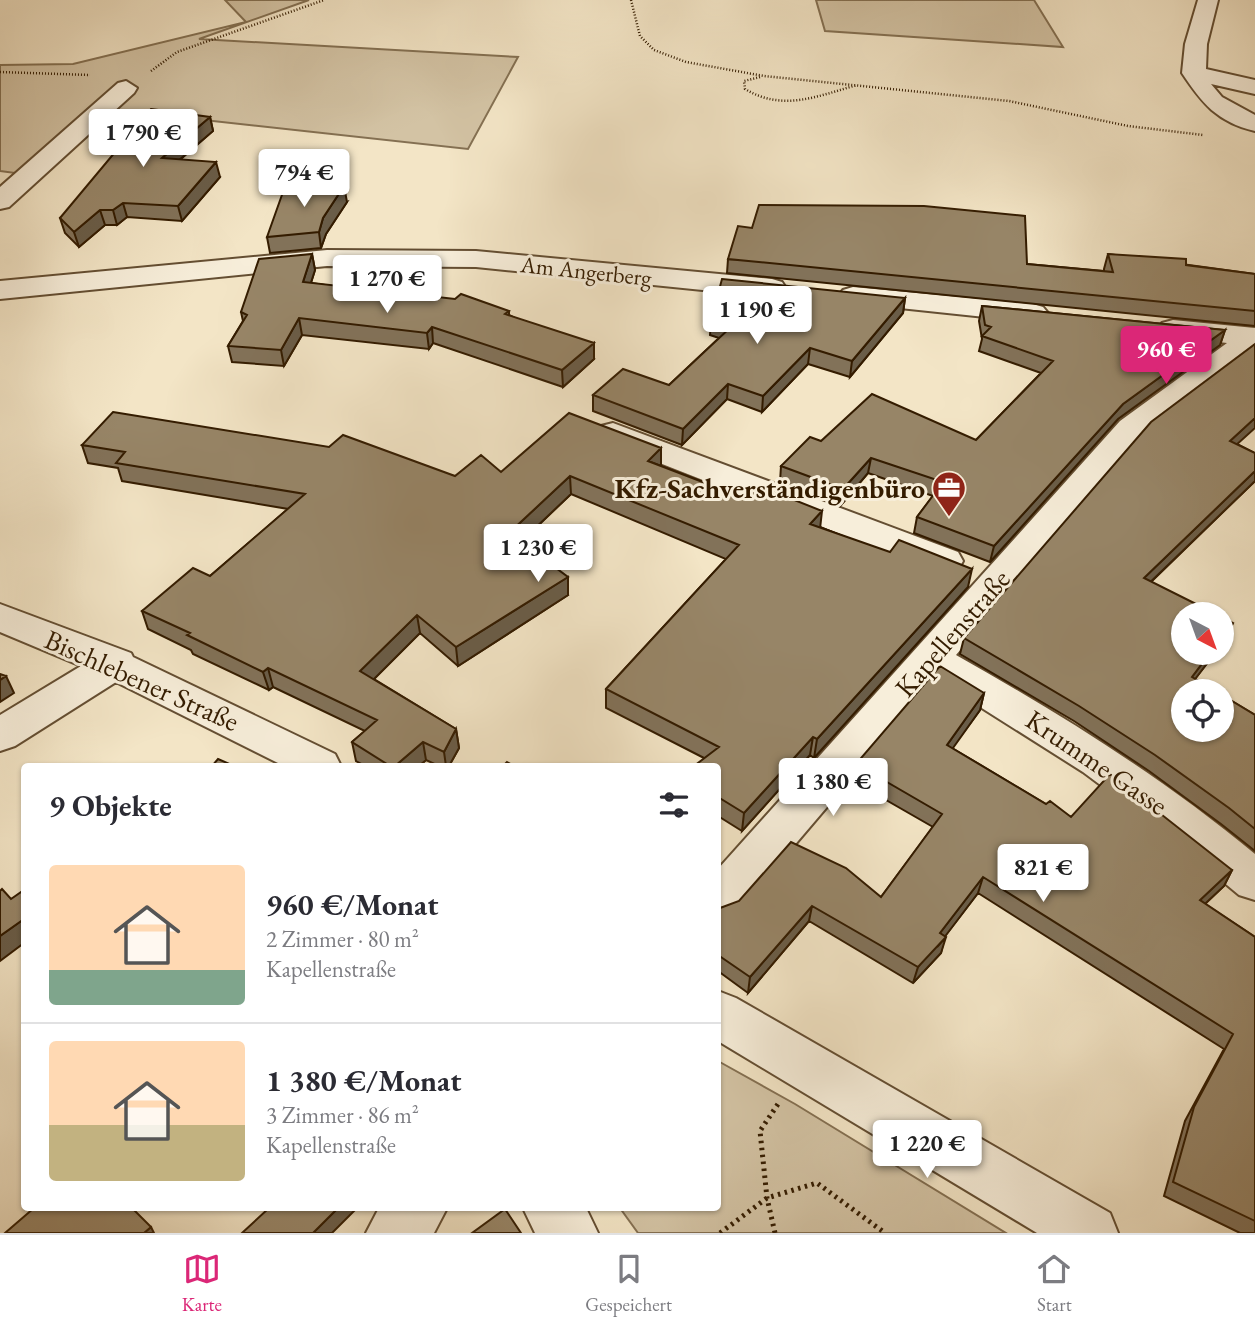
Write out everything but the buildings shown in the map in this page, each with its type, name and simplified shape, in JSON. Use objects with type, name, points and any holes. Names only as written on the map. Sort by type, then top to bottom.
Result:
[{"type":"street","points":[[1208,0],[1193,73],[1200,90],[1213,102],[1255,124]]},
{"type":"street","points":[[1193,73],[1255,87]]},
{"type":"street","points":[[0,201],[127,88]]},
{"type":"street","name":"Am Angerberg","points":[[0,290],[327,258],[476,260],[1066,317]]},
{"type":"street","name":"Am Angerberg","points":[[0,272],[107,279]]},
{"type":"street","points":[[1199,377],[1155,342],[1255,337]]},
{"type":"street","name":"Kapellenstraße","points":[[721,898],[1132,428],[1255,337]]},
{"type":"street","points":[[589,424],[996,581]]},
{"type":"street","name":"Bischlebener Straße","points":[[0,617],[117,663],[219,712],[314,763]]},
{"type":"street","name":"Krumme Gasse","points":[[929,657],[1024,712],[1124,776],[1219,848],[1255,881]]},
{"type":"street","points":[[0,735],[117,663]]},
{"type":"street","points":[[721,1016],[1090,1233]]},
{"type":"street","points":[[394,1233],[416,1211]]},
{"type":"street","points":[[553,1211],[570,1233]]},
{"type":"path","points":[[0,72],[105,76],[117,78],[127,88],[177,52],[324,0]]},
{"type":"path","points":[[631,0],[640,36],[654,50],[686,62],[764,76],[1009,101],[1128,126],[1205,135]]},
{"type":"path","points":[[764,76],[744,81],[745,89],[772,102],[794,104],[860,84]]},
{"type":"path","points":[[775,1233],[767,1198],[760,1131],[803,1065]]},
{"type":"path","points":[[720,1233],[767,1198],[817,1183],[885,1233]]},
{"type":"shaded area","points":[[225,0],[309,0],[199,39],[518,57],[468,149],[95,108],[15,173],[0,171],[0,65],[73,64],[246,22]]},
{"type":"shaded area","points":[[816,0],[1034,0],[1063,47],[825,31]]},
{"type":"shaded area","points":[[721,1063],[795,1104],[1006,1233],[638,1233],[622,1211],[721,1211]]},
{"type":"place","name":"Kfz-Sachverständigenbüro","points":[[949,518]]}]
